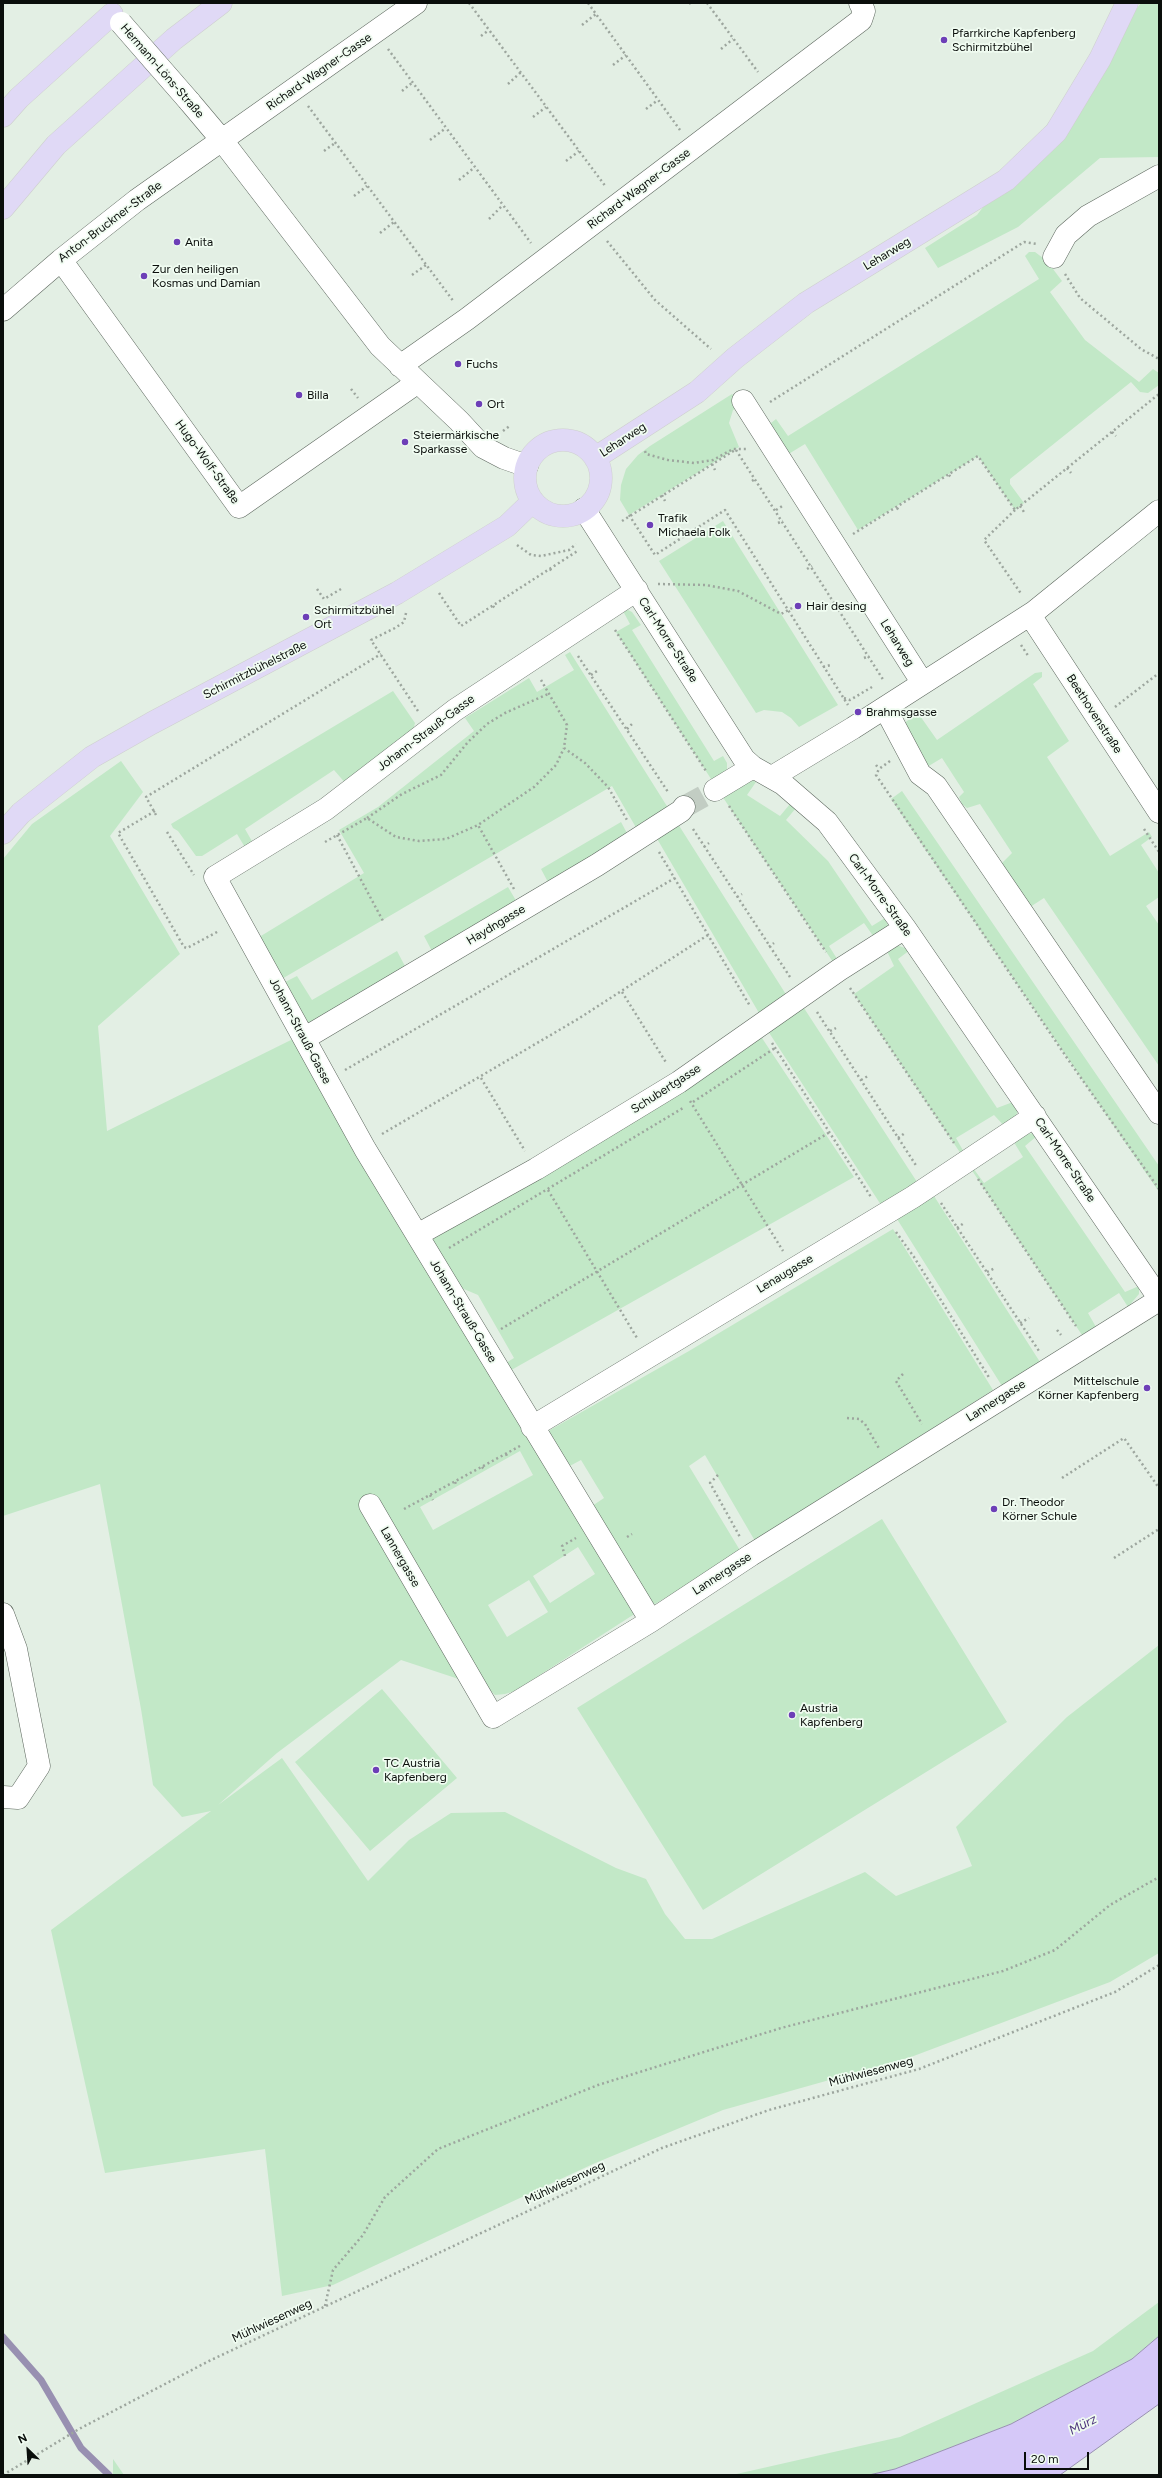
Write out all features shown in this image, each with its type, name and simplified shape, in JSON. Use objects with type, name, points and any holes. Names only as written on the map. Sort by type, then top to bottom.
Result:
[{"type":"main road","points":[[3,208],[56,145],[174,39],[221,3]]},
{"type":"main road","name":"Leharweg","points":[[595,458],[697,392],[735,358],[806,303],[1006,180],[1056,132],[1100,58],[1127,3]]},
{"type":"main road","points":[[3,116],[18,98],[112,13]]},
{"type":"main road","points":[[564,440],[576,442],[587,448],[595,458],[600,468],[599,491],[584,509],[563,516],[542,509],[533,501],[526,484],[527,466],[533,455],[542,447],[552,441],[564,440]]},
{"type":"main road","name":"Schirmitzbühelstraße","points":[[3,833],[21,813],[92,757],[152,723],[397,593],[507,526],[533,501]]},
{"type":"street","name":"Richard-Wagner-Gasse","points":[[221,139],[296,89],[416,3]]},
{"type":"street","name":"Richard-Wagner-Gasse","points":[[400,366],[467,319],[594,224],[618,204],[861,20],[864,11],[860,3]]},
{"type":"street","name":"Hermann-Löns-Straße","points":[[112,13],[221,139]]},
{"type":"street","name":"Anton-Bruckner-Straße","points":[[3,310],[61,260],[138,200],[221,139]]},
{"type":"street","points":[[221,139],[380,346],[483,447],[504,458],[527,466]]},
{"type":"street","points":[[1054,257],[1066,235],[1088,216],[1159,176]]},
{"type":"street","name":"Hugo-Wolf-Straße","points":[[61,260],[239,507],[418,382]]},
{"type":"street","name":"Leharweg","points":[[747,408],[922,682]]},
{"type":"street","name":"Carl-Morre-Straße","points":[[584,509],[744,758],[753,767],[772,777],[827,822],[905,928],[1159,1299]]},
{"type":"street","points":[[772,777],[1032,614],[1159,511]]},
{"type":"street","name":"Johann-Strauß-Gasse","points":[[637,590],[455,710],[326,809],[215,877],[305,1038],[326,1081],[365,1149],[532,1427],[651,1621]]},
{"type":"street","name":"Beethovenstraße","points":[[1032,614],[1097,721],[1159,812]]},
{"type":"street","points":[[884,708],[920,774],[936,786],[1159,1114]]},
{"type":"street","points":[[715,790],[753,767]]},
{"type":"street","name":"Haydngasse","points":[[305,1038],[525,908],[647,833],[683,809]]},
{"type":"street","name":"Schubertgasse","points":[[417,1235],[536,1169],[679,1082],[767,1019],[905,928]]},
{"type":"street","name":"Lenaugasse","points":[[532,1427],[883,1215],[1035,1116]]},
{"type":"street","name":"Lannergasse","points":[[370,1505],[493,1717],[651,1621],[751,1555],[1159,1299]]},
{"type":"street","points":[[3,1614],[16,1649],[39,1766],[18,1798],[3,1797]]},
{"type":"path","points":[[469,3],[618,204]]},
{"type":"path","points":[[588,3],[693,148]]},
{"type":"path","points":[[707,3],[771,89]]},
{"type":"path","points":[[582,25],[596,14]]},
{"type":"path","points":[[481,36],[489,30]]},
{"type":"path","points":[[376,33],[544,260]]},
{"type":"path","points":[[721,49],[733,39]]},
{"type":"path","points":[[613,65],[626,55]]},
{"type":"path","points":[[508,84],[520,72]]},
{"type":"path","points":[[402,91],[413,82]]},
{"type":"path","points":[[296,89],[467,319]]},
{"type":"path","points":[[646,109],[658,100]]},
{"type":"path","points":[[533,117],[546,107]]},
{"type":"path","points":[[430,140],[446,128]]},
{"type":"path","points":[[324,151],[335,143]]},
{"type":"path","points":[[566,161],[579,151]]},
{"type":"path","points":[[459,180],[475,167]]},
{"type":"path","points":[[354,196],[367,186]]},
{"type":"path","points":[[489,219],[503,205]]},
{"type":"path","points":[[380,233],[394,222]]},
{"type":"path","points":[[594,224],[654,300],[716,354]]},
{"type":"path","points":[[747,408],[794,388],[993,264],[1024,242],[1040,244],[1054,257],[1080,298],[1141,349],[1159,359]]},
{"type":"path","points":[[412,275],[426,265]]},
{"type":"path","points":[[351,389],[359,399]]},
{"type":"path","points":[[1032,614],[984,540],[1015,510],[1159,394]]},
{"type":"path","points":[[503,431],[511,425]]},
{"type":"path","points":[[1112,432],[1116,436]]},
{"type":"path","points":[[643,448],[646,454],[668,460],[694,463],[713,460],[732,449],[736,450]]},
{"type":"path","points":[[622,521],[736,450]]},
{"type":"path","points":[[629,516],[655,555],[725,510],[844,699],[850,700],[885,680],[736,450]]},
{"type":"path","points":[[835,544],[897,508],[978,456],[1015,510]]},
{"type":"path","points":[[712,464],[715,470]]},
{"type":"path","points":[[1067,468],[1071,473]]},
{"type":"path","points":[[949,475],[952,479]]},
{"type":"path","points":[[662,495],[665,500]]},
{"type":"path","points":[[1020,506],[1024,512]]},
{"type":"path","points":[[897,508],[900,512]]},
{"type":"path","points":[[778,523],[783,521]]},
{"type":"path","points":[[515,543],[531,556],[541,556],[569,550],[576,544]]},
{"type":"path","points":[[434,595],[439,592],[461,626],[579,550]]},
{"type":"path","points":[[807,569],[812,566]]},
{"type":"path","points":[[550,569],[553,573]]},
{"type":"path","points":[[658,584],[706,585],[738,591],[781,614],[794,607]]},
{"type":"path","points":[[317,589],[324,599],[341,589]]},
{"type":"path","points":[[493,606],[496,610]]},
{"type":"path","points":[[396,678],[371,640],[404,622],[406,612],[412,609]]},
{"type":"path","points":[[1019,642],[1030,659]]},
{"type":"path","points":[[576,652],[626,729],[683,809],[704,847],[794,984]]},
{"type":"path","points":[[156,815],[146,797],[281,718],[381,654]]},
{"type":"path","points":[[864,658],[869,656]]},
{"type":"path","points":[[824,667],[830,665]]},
{"type":"path","points":[[591,675],[597,671]]},
{"type":"path","points":[[1097,721],[1158,674]]},
{"type":"path","points":[[367,818],[396,836],[419,841],[446,839],[478,825],[534,787],[556,765],[564,748],[567,725],[548,694],[540,676]]},
{"type":"path","points":[[325,842],[367,818],[402,794],[441,775],[468,742],[487,724],[505,713],[548,694]]},
{"type":"path","points":[[626,729],[632,724]]},
{"type":"path","points":[[564,748],[585,763],[608,787],[631,828],[647,833]]},
{"type":"path","points":[[895,756],[879,769],[876,775],[960,897],[1065,1058],[1111,1119],[1159,1189]]},
{"type":"path","points":[[876,765],[879,769]]},
{"type":"path","points":[[155,811],[118,833],[136,860],[184,947],[187,948],[239,921]]},
{"type":"path","points":[[478,825],[525,908]]},
{"type":"path","points":[[1143,828],[1159,852]]},
{"type":"path","points":[[337,835],[382,920]]},
{"type":"path","points":[[704,847],[709,843]]},
{"type":"path","points":[[920,846],[924,844]]},
{"type":"path","points":[[326,1081],[675,878]]},
{"type":"path","points":[[737,897],[742,894]]},
{"type":"path","points":[[956,900],[960,897]]},
{"type":"path","points":[[365,1149],[383,1133],[481,1078],[622,992],[708,936]]},
{"type":"path","points":[[769,947],[774,943]]},
{"type":"path","points":[[989,950],[992,947]]},
{"type":"path","points":[[622,992],[679,1082],[793,1269]]},
{"type":"path","points":[[830,1030],[836,1028]]},
{"type":"path","points":[[861,1080],[868,1076]]},
{"type":"path","points":[[481,1078],[648,1357]]},
{"type":"path","points":[[1107,1121],[1111,1119]]},
{"type":"path","points":[[481,1341],[830,1132]]},
{"type":"path","points":[[898,1138],[905,1133]]},
{"type":"path","points":[[1141,1171],[1145,1168]]},
{"type":"path","points":[[883,1215],[914,1257],[994,1385]]},
{"type":"path","points":[[957,1228],[964,1223]]},
{"type":"path","points":[[987,1272],[995,1268]]},
{"type":"path","points":[[1020,1323],[1029,1318]]},
{"type":"path","points":[[903,1374],[896,1381],[924,1427]]},
{"type":"path","points":[[847,1418],[858,1419],[865,1424],[891,1467]]},
{"type":"path","points":[[1062,1478],[1124,1438],[1159,1488]]},
{"type":"path","points":[[506,1454],[508,1458]]},
{"type":"path","points":[[482,1466],[485,1471]]},
{"type":"path","points":[[718,1475],[710,1483],[751,1555]]},
{"type":"path","points":[[455,1482],[458,1486]]},
{"type":"path","points":[[430,1495],[432,1500]]},
{"type":"path","points":[[1114,1558],[1159,1529]]},
{"type":"path","points":[[325,2306],[333,2270],[363,2235],[385,2197],[438,2149],[598,2085],[781,2028],[1003,1971],[1055,1950],[1110,1905],[1159,1878]]},
{"type":"path","name":"Mühlwiesenweg","points":[[3,2475],[79,2429],[209,2361],[662,2148],[769,2110],[919,2069],[1115,1992],[1159,1965]]},
{"type":"green space","points":[[1141,3],[1159,3],[1159,157],[1100,158],[1018,227],[938,268],[925,248],[977,215]]},
{"type":"green space","points":[[1029,252],[1035,252],[1047,261],[1062,281],[1050,292],[1085,340],[1139,382],[1153,369],[1159,373],[1159,385],[1148,393],[1140,392],[1131,382],[1010,479],[1010,484],[1024,503],[1015,510],[978,456],[858,530],[805,444],[782,458],[765,428],[776,419],[788,436],[1039,279],[1025,256]]},
{"type":"green space","points":[[732,394],[742,406],[733,410],[729,423],[739,447],[629,515],[620,500],[621,485],[626,469],[638,455],[650,446]]},
{"type":"green space","points":[[723,521],[838,705],[799,727],[791,718],[782,712],[764,710],[756,713],[659,561]]},
{"type":"green space","points":[[628,610],[632,612],[641,625],[632,630],[714,761],[723,756],[727,763],[727,769],[721,778],[713,782],[616,632],[630,624],[623,611]]},
{"type":"green space","points":[[570,652],[670,811],[638,831],[612,786],[280,980],[256,939],[364,873],[339,830],[378,807],[474,731],[465,718],[529,678],[537,692],[574,670],[565,655]]},
{"type":"green space","points":[[1042,672],[1042,677],[1033,684],[1069,741],[1047,757],[1110,856],[1149,832],[1152,837],[1141,845],[1159,873],[1159,897],[1146,906],[1159,925],[1159,1066],[1044,898],[1030,907],[1000,871],[1002,863],[1012,853],[980,804],[967,808],[962,804],[959,797],[964,792],[942,758],[927,767],[903,724],[918,713],[937,740],[1035,673]]},
{"type":"green space","points":[[393,691],[415,723],[413,730],[347,785],[334,770],[245,829],[253,843],[246,849],[237,834],[202,856],[196,856],[178,831],[173,828],[171,824]]},
{"type":"green space","points":[[121,761],[143,792],[110,836],[180,954],[98,1026],[107,1131],[295,1038],[636,1613],[515,1691],[505,1694],[495,1695],[489,1689],[401,1660],[277,1753],[218,1805],[282,1758],[368,1881],[409,1840],[451,1813],[505,1812],[616,1868],[646,1879],[665,1914],[685,1939],[712,1939],[865,1872],[896,1896],[972,1866],[956,1827],[1067,1717],[1159,1645],[1159,1953],[1110,1982],[911,2057],[723,2110],[593,2164],[333,2285],[282,2296],[265,2149],[105,2173],[51,1930],[211,1811],[182,1817],[153,1785],[141,1709],[100,1484],[3,1516],[3,859],[32,824]],"holes":[[[520,1451],[533,1475],[433,1530],[420,1507]],[[578,1547],[595,1574],[550,1603],[533,1576]],[[529,1580],[548,1612],[507,1637],[488,1605]]]},
{"type":"green space","points":[[748,779],[756,782],[747,795],[780,816],[790,804],[796,808],[786,820],[828,861],[872,926],[885,918],[888,926],[876,940],[864,923],[829,946],[839,962],[835,965],[720,793]]},
{"type":"green space","points":[[902,791],[1159,1166],[1159,1192],[891,799]]},
{"type":"green space","points":[[621,822],[628,835],[549,884],[541,869]]},
{"type":"green space","points":[[678,824],[787,996],[759,1013],[656,837]]},
{"type":"green space","points":[[508,887],[518,904],[433,953],[424,936]]},
{"type":"green space","points":[[894,944],[910,950],[898,959],[997,1108],[1013,1102],[1018,1109],[1015,1120],[1007,1129],[994,1115],[956,1138],[965,1154],[963,1157],[854,994],[894,966],[886,949]]},
{"type":"green space","points":[[397,951],[406,968],[310,1022],[305,1023],[281,984],[297,976],[312,1000]]},
{"type":"green space","points":[[802,1005],[919,1185],[883,1208],[766,1028]]},
{"type":"green space","points":[[760,1035],[854,1177],[506,1373],[501,1366],[514,1358],[478,1295],[452,1284],[431,1238]]},
{"type":"green space","points":[[1034,1133],[1037,1136],[1025,1146],[1125,1292],[1139,1286],[1139,1294],[1128,1307],[1119,1293],[1088,1313],[1096,1327],[1082,1335],[971,1169],[973,1168],[984,1183],[1023,1157],[1015,1144],[1016,1140],[1028,1134]]},
{"type":"green space","points":[[934,1196],[1040,1362],[1002,1386],[897,1219]]},
{"type":"green space","points":[[893,1229],[993,1390],[755,1541],[705,1455],[689,1466],[741,1552],[655,1604],[646,1601],[589,1508],[604,1498],[581,1460],[564,1469],[547,1437],[550,1430],[689,1351]]},
{"type":"green space","name":"Austria Kapfenberg","points":[[882,1519],[1007,1722],[703,1910],[577,1708]]},
{"type":"green space","name":"TC Austria Kapfenberg","points":[[382,1689],[457,1778],[370,1851],[295,1762]]},
{"type":"green space","points":[[1159,2302],[1159,2336],[1132,2359],[1011,2424],[895,2469],[869,2475],[732,2475],[900,2437],[1093,2351]]},
{"type":"green space","points":[[113,2459],[124,2475],[113,2475]]},
{"type":"water","name":"Mürz","points":[[1159,2336],[1159,2404],[1060,2475],[869,2475],[895,2469],[1011,2424],[1132,2359]]},
{"type":"waterway","points":[[3,2337],[41,2380],[81,2448],[109,2475]]},
{"type":"tunnel","points":[[684,807],[715,790]]},
{"type":"place","name":"Pfarrkirche Kapfenberg Schirmitzbühel","points":[[944,40]]},
{"type":"place","name":"Anita","points":[[177,242]]},
{"type":"place","name":"Zur den heiligen Kosmas und Damian","points":[[144,276]]},
{"type":"place","name":"Fuchs","points":[[458,364]]},
{"type":"place","name":"Billa","points":[[299,395]]},
{"type":"place","name":"Ort","points":[[479,404]]},
{"type":"place","name":"Steiermärkische Sparkasse","points":[[405,442]]},
{"type":"place","name":"Trafik Michaela Folk","points":[[650,525]]},
{"type":"place","name":"Hair desing","points":[[798,606]]},
{"type":"place","name":"Schirmitzbühel Ort","points":[[306,617]]},
{"type":"place","name":"Brahmsgasse","points":[[858,712]]},
{"type":"place","name":"Mittelschule Körner Kapfenberg","points":[[1147,1388]]},
{"type":"place","name":"Dr. Theodor Körner Schule","points":[[994,1509]]},
{"type":"place","name":"Austria Kapfenberg","points":[[792,1715]]},
{"type":"place","name":"TC Austria Kapfenberg","points":[[376,1770]]}]
